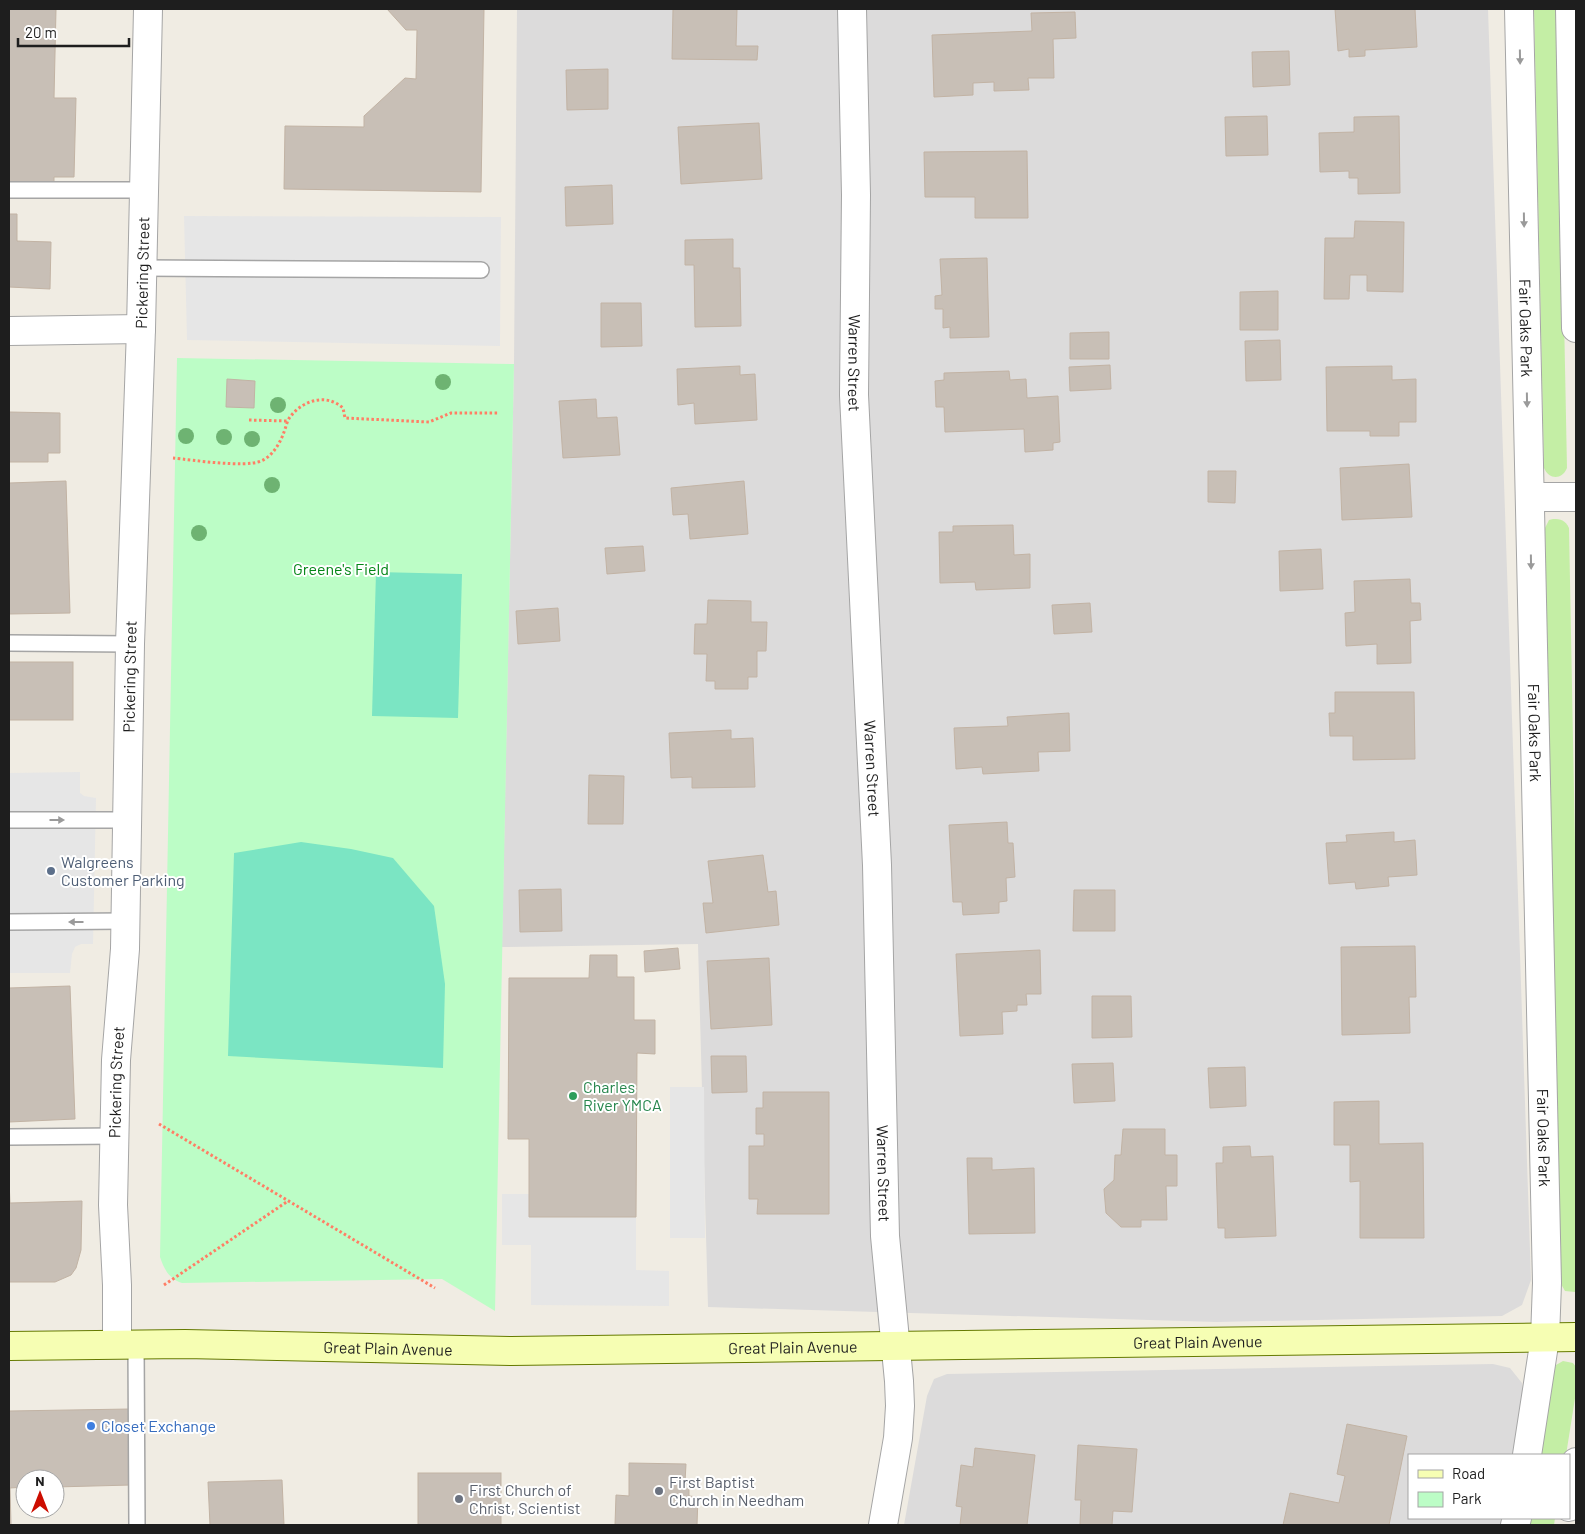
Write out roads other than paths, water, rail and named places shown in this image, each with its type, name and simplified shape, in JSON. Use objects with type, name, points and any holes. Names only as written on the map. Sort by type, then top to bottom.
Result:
[{"type":"main road","name":"Great Plain Avenue","points":[[9,1346],[126,1344],[474,1351],[1576,1337]]},
{"type":"street","name":"Pickering Street","points":[[126,1344],[117,1285],[113,1205],[116,1060],[125,921],[130,644],[141,329],[148,9]]},
{"type":"street","name":"Warren Street","points":[[852,9],[856,195],[854,395],[877,865],[885,1236],[900,1381],[898,1438],[883,1525]]},
{"type":"street","name":"Fair Oaks Park","points":[[1519,9],[1546,1273],[1545,1338],[1527,1454]]},
{"type":"street","points":[[1570,9],[1576,328]]},
{"type":"street","points":[[9,331],[141,329]]},
{"type":"street","points":[[1530,498],[1576,497]]},
{"type":"street","points":[[1570,1501],[1576,1462]]},
{"type":"lane","points":[[9,190],[144,190]]},
{"type":"lane","points":[[142,268],[481,270]]},
{"type":"lane","points":[[9,643],[130,644]]},
{"type":"lane","points":[[9,820],[127,820]]},
{"type":"lane","points":[[9,922],[125,921]]},
{"type":"lane","points":[[9,1137],[115,1136]]},
{"type":"lane","points":[[126,1344],[137,1525]]},
{"type":"place","name":"Walgreens Customer Parking","points":[[51,871]]},
{"type":"place","name":"Charles River YMCA","points":[[573,1096]]},
{"type":"place","name":"Closet Exchange","points":[[91,1426]]},
{"type":"place","name":"First Baptist Church in Needham","points":[[659,1491]]},
{"type":"place","name":"First Church of Christ, Scientist","points":[[459,1499]]},
{"type":"park label","name":"Greene's Field","points":[[341,569]]}]
